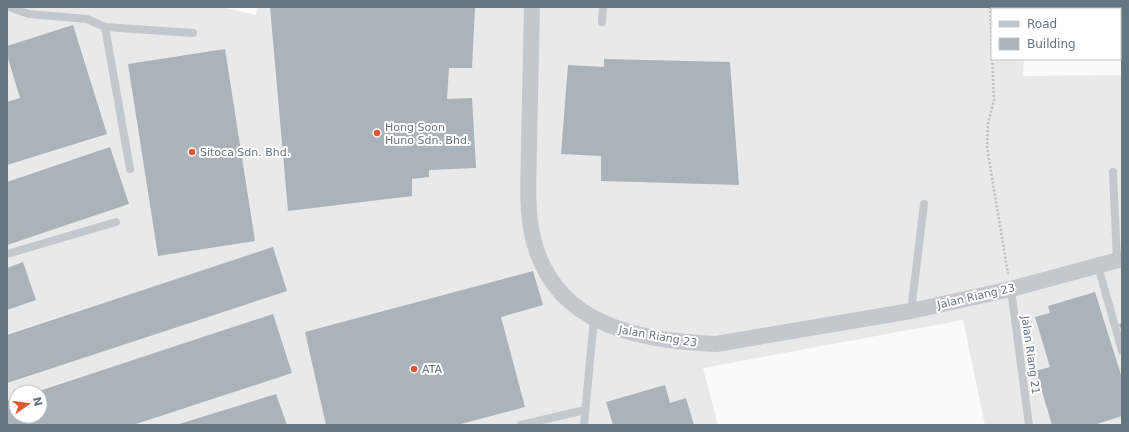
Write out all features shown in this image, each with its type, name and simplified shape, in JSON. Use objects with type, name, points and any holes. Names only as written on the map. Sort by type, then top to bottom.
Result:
[{"type":"street","name":"Jalan Riang 23","points":[[532,7],[529,172],[529,214],[532,234],[541,261],[557,287],[573,304],[594,318],[618,330],[684,342],[716,344],[911,311],[1011,288],[1119,260]]},
{"type":"lane","points":[[9,7],[29,14],[87,19],[105,27],[193,33]]},
{"type":"lane","points":[[602,22],[603,7]]},
{"type":"lane","points":[[105,27],[130,169]]},
{"type":"lane","points":[[1113,172],[1119,260]]},
{"type":"lane","points":[[911,311],[924,204]]},
{"type":"lane","points":[[7,254],[116,222]]},
{"type":"lane","points":[[1098,266],[1122,351]]},
{"type":"lane","name":"Jalan Riang 21","points":[[1011,288],[1030,425]]},
{"type":"lane","points":[[584,425],[594,318]]},
{"type":"lane","points":[[520,425],[585,410]]},
{"type":"path","points":[[990,7],[991,30]]},
{"type":"path","points":[[992,60],[994,100],[988,123],[987,147],[1011,288]]},
{"type":"shaded area","points":[[7,7],[221,7],[256,15],[258,7],[1026,7],[991,8],[991,60],[1024,60],[1023,76],[1122,75],[1122,425],[985,425],[963,320],[703,368],[718,425],[7,425]]},
{"type":"building","name":"Hong Soon Huno Sdn. Bhd.","points":[[270,7],[475,7],[472,68],[449,68],[447,99],[472,98],[476,168],[429,170],[429,177],[412,179],[412,196],[288,211]]},
{"type":"building","points":[[73,25],[107,134],[7,165],[7,102],[20,98],[7,55],[7,46]]},
{"type":"building","name":"Sitoca Sdn. Bhd.","points":[[225,49],[255,241],[158,256],[128,64]]},
{"type":"building","points":[[604,59],[730,62],[739,185],[601,181],[601,156],[561,154],[568,65],[604,67]]},
{"type":"building","points":[[110,147],[129,204],[7,245],[7,182]]},
{"type":"building","points":[[273,247],[287,291],[7,383],[7,335]]},
{"type":"building","points":[[23,262],[36,300],[7,310],[7,268]]},
{"type":"building","name":"ATA","points":[[533,271],[543,305],[501,317],[525,407],[457,425],[326,425],[305,332]]},
{"type":"building","points":[[1095,292],[1122,378],[1122,416],[1094,425],[1052,425],[1036,371],[1050,367],[1035,317],[1050,313],[1048,306]]},
{"type":"building","points":[[273,314],[292,373],[133,425],[7,425],[8,401],[8,424],[48,424],[48,388]]},
{"type":"building","points":[[1122,323],[1122,333],[1119,324]]},
{"type":"building","points":[[665,385],[670,403],[686,398],[694,425],[613,425],[606,402]]},
{"type":"building","points":[[276,394],[287,425],[176,425]]},
{"type":"place","name":"Hong Soon Huno Sdn. Bhd.","points":[[377,133]]},
{"type":"place","name":"Sitoca Sdn. Bhd.","points":[[192,152]]},
{"type":"place","name":"ATA","points":[[414,369]]}]
